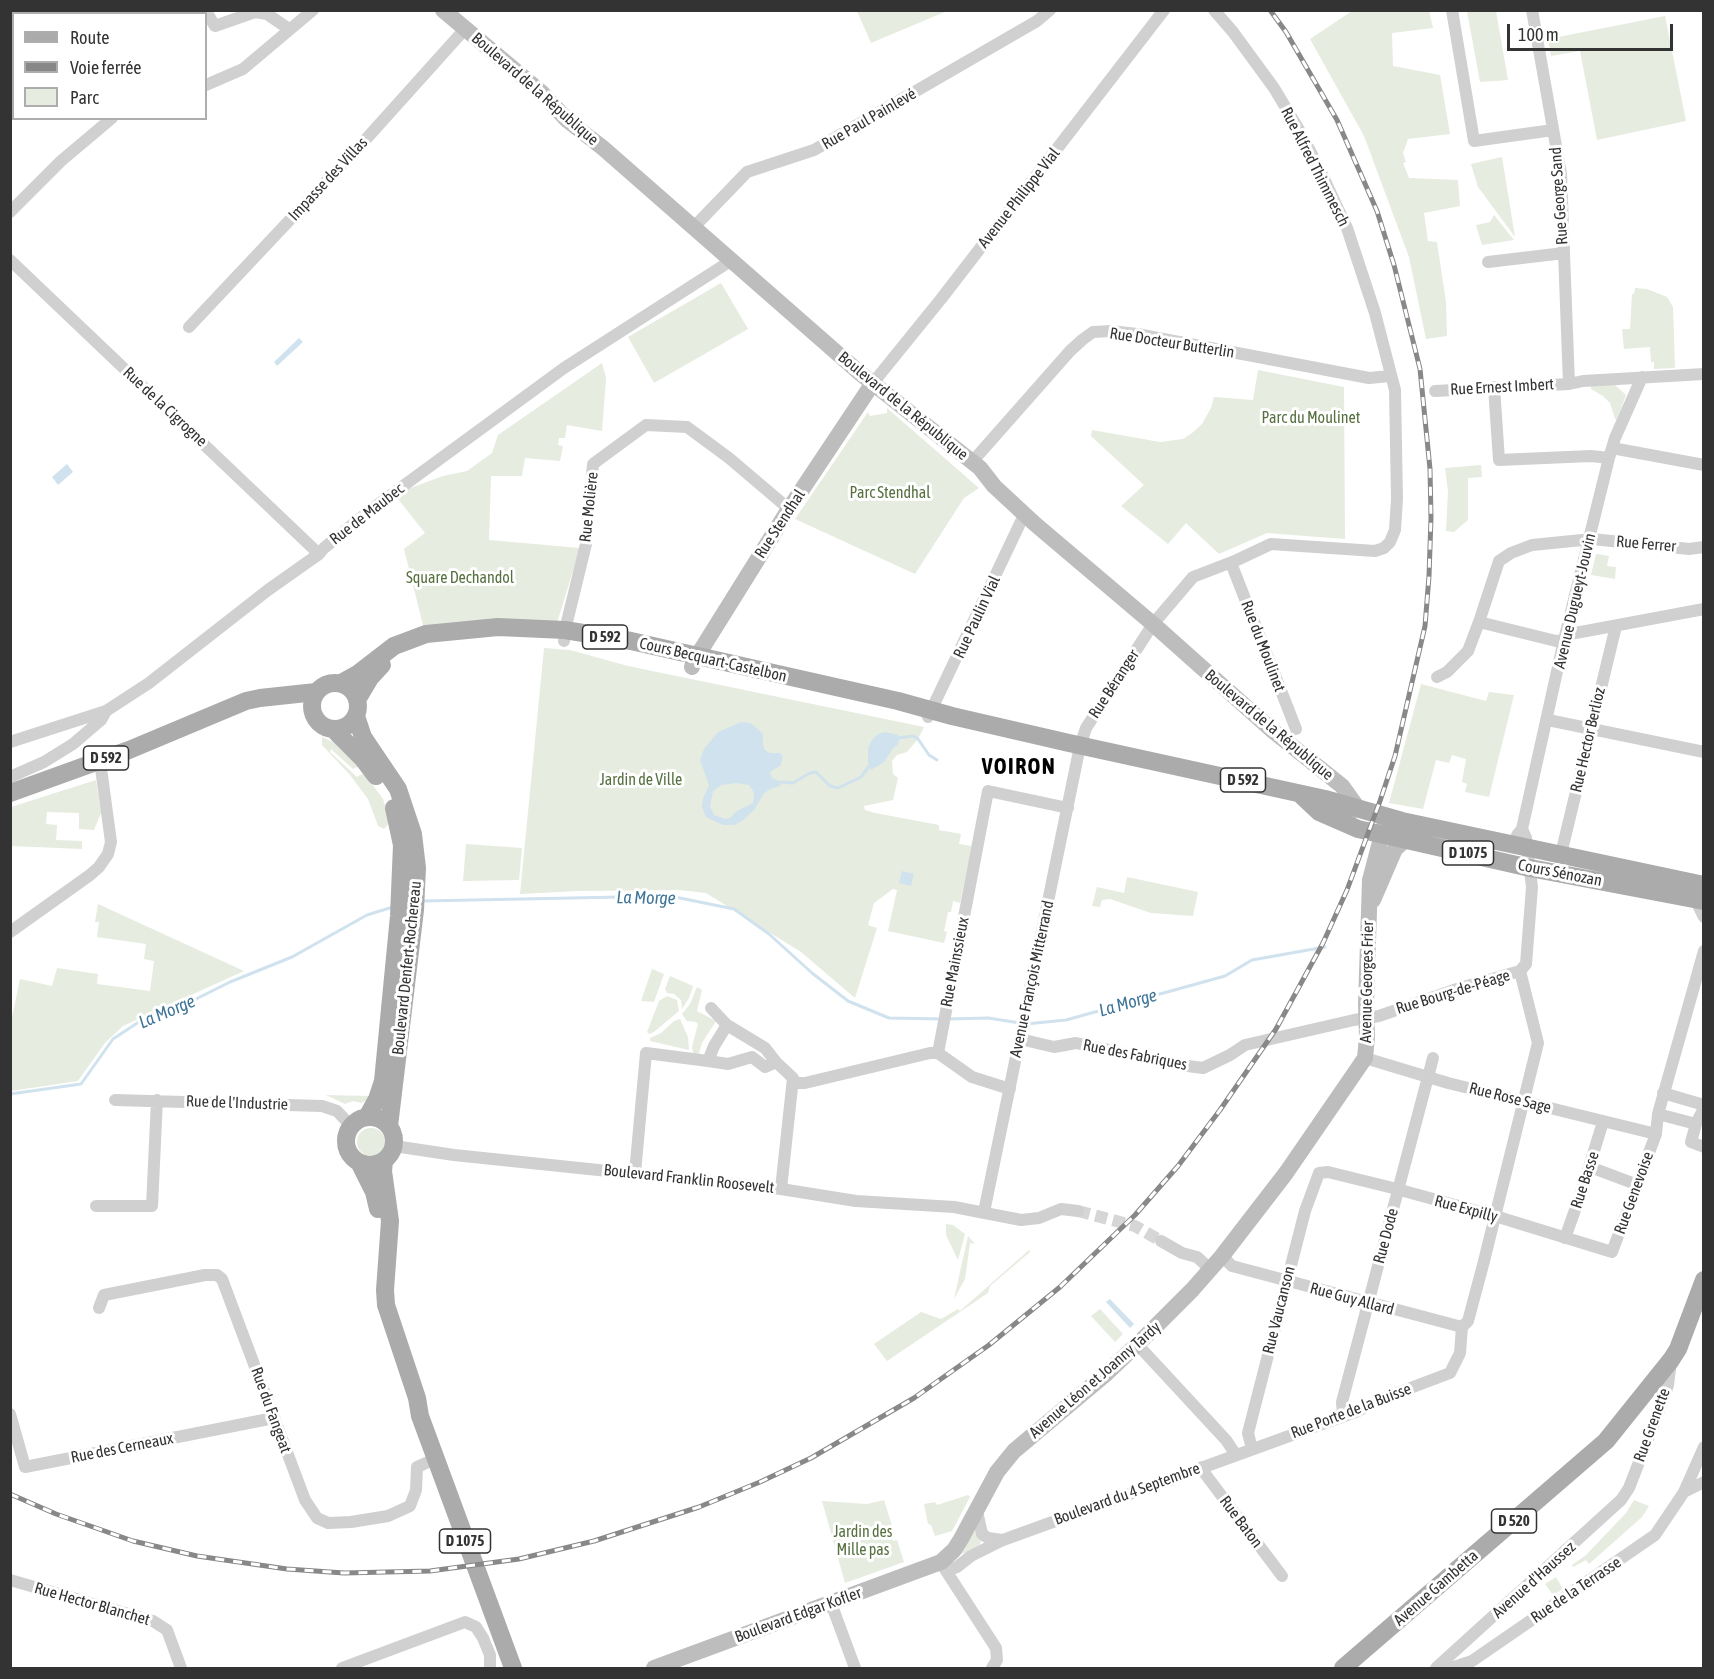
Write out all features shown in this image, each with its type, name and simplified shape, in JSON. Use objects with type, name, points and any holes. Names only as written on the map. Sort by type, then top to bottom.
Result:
[{"type":"main road","name":"Cours Becquart-Castelbon","points":[[341,683],[359,673],[394,646],[426,634],[498,627],[564,636],[694,661],[1242,780],[1386,816]]},
{"type":"main road","name":"Cours Becquart-Castelbon","points":[[356,708],[370,678],[392,656],[426,645],[488,638],[564,636]]},
{"type":"main road","points":[[272,697],[314,716],[325,727],[342,728],[350,723],[356,708],[348,687],[341,683],[323,686],[316,692],[312,702],[314,716]]},
{"type":"main road","name":"D 592","points":[[10,793],[100,761],[200,722],[246,701],[316,692]]},
{"type":"main road","name":"Boulevard Denfert-Rochereau","points":[[356,708],[363,737],[394,782],[402,800],[413,834],[417,888],[404,909],[383,1081],[377,1099],[367,1117]]},
{"type":"main road","name":"Boulevard Denfert-Rochereau","points":[[333,729],[363,759],[383,785],[395,811],[402,845],[404,909],[389,1126],[394,1136],[383,1171],[390,1221],[386,1305],[417,1398],[420,1416],[512,1668]]},
{"type":"main road","name":"Cours Becquart-Castelbon","points":[[1301,795],[1319,812],[1358,829],[1382,834]]},
{"type":"main road","name":"Cours Sénozan","points":[[1386,816],[1519,839],[1561,854],[1606,864],[1701,895]]},
{"type":"main road","name":"Cours Sénozan","points":[[1382,834],[1530,868],[1701,895]]},
{"type":"main road","points":[[1530,868],[1561,864],[1590,870],[1606,864]]},
{"type":"main road","points":[[351,1126],[367,1117],[383,1120],[389,1126]]},
{"type":"main road","name":"Boulevard Denfert-Rochereau","points":[[351,1126],[345,1136],[346,1147],[351,1157],[360,1164],[374,1192],[378,1208],[375,1286],[382,1327],[408,1398],[420,1416]]},
{"type":"main road","points":[[360,1164],[369,1166],[389,1154]]},
{"type":"main road","name":"Avenue Gambetta","points":[[1343,1668],[1606,1441],[1671,1360],[1678,1348],[1704,1280]]},
{"type":"street","points":[[207,85],[243,69],[313,10]]},
{"type":"street","name":"Boulevard de la République","points":[[443,10],[542,93],[567,120],[603,148],[873,383],[980,468],[993,486],[1024,515],[1153,624],[1273,731],[1342,786],[1357,807]]},
{"type":"street","name":"Rue Paul Painlevé","points":[[693,228],[747,172],[814,150],[1037,21],[1050,10]]},
{"type":"street","name":"Avenue Philippe Vial","points":[[873,383],[941,299],[1164,10]]},
{"type":"street","name":"Rue Alfred Thimmesch","points":[[1214,10],[1274,88],[1319,168],[1347,228],[1375,313],[1395,390],[1397,499],[1395,530],[1390,542],[1384,548],[1375,551],[1270,544],[1231,562]]},
{"type":"street","points":[[1452,10],[1474,141],[1553,130]]},
{"type":"street","name":"Rue George Sand","points":[[1532,10],[1561,174],[1569,384]]},
{"type":"street","points":[[207,13],[215,26],[255,12],[267,15],[289,29]]},
{"type":"street","name":"Impasse des Villas","points":[[189,327],[367,138],[465,29]]},
{"type":"street","points":[[10,212],[61,161],[110,120]]},
{"type":"street","points":[[1488,262],[1564,253]]},
{"type":"street","name":"Rue de la Cigrogne","points":[[10,260],[319,554]]},
{"type":"street","name":"Rue de Maubec","points":[[10,777],[44,762],[73,744],[101,720],[106,711],[149,683],[268,590],[319,554],[373,508],[564,368],[732,260]]},
{"type":"street","name":"Rue Docteur Butterlin","points":[[972,462],[1070,351],[1093,332],[1111,331],[1137,334],[1369,378],[1390,376]]},
{"type":"street","name":"Rue Ernest Imbert","points":[[1435,391],[1704,374]]},
{"type":"street","name":"Avenue Dugueyt-Jouvin","points":[[1519,839],[1548,720],[1564,640],[1611,453],[1642,377]]},
{"type":"street","name":"Rue Stendhal","points":[[694,661],[789,509],[873,383]]},
{"type":"street","points":[[1494,387],[1499,460],[1611,453],[1704,465]]},
{"type":"street","name":"Rue Molière","points":[[564,636],[586,544],[593,464],[646,425],[687,427],[729,458],[789,509]]},
{"type":"street","name":"Rue Paulin Vial","points":[[930,714],[1024,515]]},
{"type":"street","name":"Rue Ferrer","points":[[1437,677],[1448,672],[1468,651],[1487,603],[1496,568],[1503,558],[1532,545],[1589,540],[1689,549],[1704,547]]},
{"type":"street","name":"Rue Béranger","points":[[1080,746],[1086,728],[1153,624],[1193,577],[1231,562]]},
{"type":"street","name":"Rue du Moulinet","points":[[1231,562],[1296,729]]},
{"type":"street","points":[[1479,622],[1556,641],[1564,640],[1570,634],[1704,609]]},
{"type":"street","name":"Rue Hector Berlioz","points":[[1561,854],[1616,626]]},
{"type":"street","points":[[10,742],[106,711]]},
{"type":"street","points":[[1548,720],[1704,752]]},
{"type":"street","name":"Avenue François Mitterrand","points":[[984,1212],[1080,746]]},
{"type":"street","points":[[10,932],[90,875],[108,854],[111,842],[100,761]]},
{"type":"street","name":"Rue Mainssieux","points":[[938,1053],[988,791],[1068,808]]},
{"type":"street","points":[[1319,812],[1346,815],[1357,807]]},
{"type":"street","name":"Avenue Georges Frier","points":[[1365,1058],[1370,880],[1386,816]]},
{"type":"street","name":"Avenue Georges Frier","points":[[1370,906],[1395,849],[1406,839]]},
{"type":"street","points":[[1463,1327],[1468,1321],[1538,1043],[1520,972],[1526,964],[1532,896],[1530,868],[1519,839]]},
{"type":"street","points":[[1701,895],[1704,917]]},
{"type":"street","name":"Rue Genevoise","points":[[1609,1248],[1633,1185],[1656,1134],[1663,1093],[1704,951]]},
{"type":"street","name":"Rue Bourg-de-Péage","points":[[1245,1045],[1379,1016],[1460,988],[1520,972]]},
{"type":"street","points":[[711,1008],[728,1026],[765,1048],[793,1078],[781,1189]]},
{"type":"street","points":[[708,1061],[714,1046],[728,1026]]},
{"type":"street","name":"Rue des Fabriques","points":[[1021,1034],[1054,1047],[1076,1043],[1203,1068],[1245,1045]]},
{"type":"street","points":[[635,1173],[646,1053],[728,1064],[752,1057],[765,1067],[776,1062]]},
{"type":"street","points":[[794,1083],[805,1083],[938,1053],[972,1077],[1010,1089]]},
{"type":"street","name":"Rue Rose Sage","points":[[1365,1058],[1427,1077],[1656,1134]]},
{"type":"street","name":"Avenue Léon et Joanny Tardy","points":[[941,1562],[954,1550],[997,1472],[1014,1451],[1137,1344],[1192,1290],[1216,1262],[1286,1173],[1365,1058]]},
{"type":"street","name":"Rue Dode","points":[[1343,1415],[1342,1402],[1433,1058]]},
{"type":"street","points":[[1663,1093],[1704,1107],[1691,1142],[1704,1147]]},
{"type":"street","name":"Rue de l'Industrie","points":[[115,1100],[322,1106],[337,1111],[351,1126]]},
{"type":"street","points":[[96,1206],[152,1206],[157,1100]]},
{"type":"street","points":[[1658,1114],[1696,1124]]},
{"type":"street","name":"Rue Basse","points":[[1567,1236],[1590,1170],[1603,1122]]},
{"type":"street","name":"Boulevard Franklin Roosevelt","points":[[389,1154],[454,1155],[635,1173],[781,1189],[856,1201],[940,1206],[1030,1220],[1065,1209],[1078,1211]]},
{"type":"street","points":[[1590,1170],[1633,1185]]},
{"type":"street","name":"Rue Expilly","points":[[1319,1173],[1328,1172],[1398,1190],[1609,1248]]},
{"type":"street","name":"Rue Vaucanson","points":[[1252,1449],[1248,1433],[1305,1211],[1319,1173]]},
{"type":"street","name":"Rue Guy Allard","points":[[1161,1241],[1182,1253],[1463,1327]]},
{"type":"street","name":"Rue du Fangeat","points":[[99,1308],[104,1295],[205,1275],[217,1275],[222,1279],[305,1500],[317,1518],[328,1523],[388,1516],[410,1506],[416,1491],[417,1467],[435,1459]]},
{"type":"street","name":"Rue Porte de la Buisse","points":[[1252,1449],[1450,1373],[1460,1353],[1463,1327]]},
{"type":"street","points":[[1137,1344],[1219,1432],[1236,1455]]},
{"type":"street","name":"Rue Grenette","points":[[1629,1488],[1668,1385],[1671,1360]]},
{"type":"street","name":"Rue des Cerneaux","points":[[10,1414],[25,1467],[274,1418]]},
{"type":"street","name":"Rue de la Terrasse","points":[[1451,1668],[1472,1661],[1655,1535],[1684,1492],[1704,1447]]},
{"type":"street","name":"Boulevard du 4 Septembre","points":[[941,1562],[971,1556],[1003,1540],[1252,1449]]},
{"type":"street","name":"Rue Baton","points":[[1202,1467],[1282,1576]]},
{"type":"street","points":[[1684,1492],[1704,1482]]},
{"type":"street","name":"Avenue d'Haussez","points":[[1436,1668],[1621,1500],[1629,1488]]},
{"type":"street","points":[[977,1511],[982,1534],[988,1538],[1003,1540]]},
{"type":"street","points":[[962,1595],[963,1569],[971,1556]]},
{"type":"street","points":[[941,1562],[996,1648],[997,1660],[992,1668]]},
{"type":"street","name":"Boulevard Edgar Kofler","points":[[654,1668],[941,1562]]},
{"type":"street","name":"Rue Hector Blanchet","points":[[10,1580],[153,1621],[167,1630],[181,1668]]},
{"type":"street","points":[[831,1603],[855,1668]]},
{"type":"street","points":[[342,1668],[465,1622],[476,1627],[483,1638],[490,1655],[490,1668]]},
{"type":"green space","points":[[857,11],[947,11],[871,43]]},
{"type":"green space","points":[[1352,11],[1429,11],[1433,28],[1392,33],[1393,66],[1440,75],[1450,134],[1408,139],[1403,153],[1406,162],[1403,163],[1409,178],[1458,180],[1460,206],[1424,213],[1428,241],[1437,242],[1446,302],[1447,336],[1426,339],[1409,257],[1364,136],[1310,39]]},
{"type":"green space","points":[[1467,11],[1496,11],[1508,80],[1480,82]]},
{"type":"green space","points":[[1665,16],[1686,121],[1597,140],[1580,51],[1551,56],[1548,39]]},
{"type":"green space","points":[[1502,157],[1515,237],[1478,187],[1471,164]]},
{"type":"green space","points":[[1494,215],[1514,240],[1482,245],[1476,225],[1490,222]]},
{"type":"green space","points":[[721,283],[748,329],[654,383],[628,337]]},
{"type":"green space","points":[[1635,288],[1647,289],[1667,297],[1673,307],[1675,368],[1654,369],[1650,347],[1624,349],[1622,329],[1630,329],[1632,294]]},
{"type":"green space","name":"Square Dechandol","points":[[602,363],[606,378],[602,431],[567,425],[565,438],[559,438],[558,445],[563,446],[560,461],[525,458],[522,476],[491,476],[489,540],[580,548],[556,626],[424,629],[404,549],[425,533],[394,494],[443,476],[467,471],[492,453],[498,435]]},
{"type":"green space","name":"Parc du Moulinet","points":[[1258,370],[1344,387],[1345,539],[1267,533],[1219,554],[1186,523],[1168,544],[1121,506],[1144,485],[1091,436],[1092,430],[1160,442],[1183,439],[1202,424],[1214,397],[1253,400]]},
{"type":"green space","points":[[1614,384],[1626,395],[1617,419],[1615,419],[1610,403],[1591,389],[1591,386]]},
{"type":"green space","name":"Parc Stendhal","points":[[887,408],[979,488],[964,498],[915,574],[795,519],[868,412],[870,416],[887,413]]},
{"type":"green space","points":[[1481,465],[1482,477],[1468,478],[1468,520],[1454,532],[1446,531],[1448,491],[1445,468]]},
{"type":"green space","points":[[1596,554],[1609,556],[1607,566],[1616,567],[1615,579],[1591,575]]},
{"type":"green space","name":"Jardin de Ville","points":[[544,648],[570,650],[628,666],[924,727],[907,752],[897,755],[892,761],[893,774],[898,778],[893,800],[864,806],[865,810],[875,813],[939,825],[939,830],[961,834],[959,844],[972,846],[960,903],[953,901],[951,912],[948,912],[944,943],[888,931],[897,890],[893,889],[874,903],[868,925],[877,928],[855,998],[801,952],[706,893],[679,890],[520,894]]},
{"type":"green space","points":[[1421,684],[1486,701],[1489,692],[1514,695],[1489,797],[1465,792],[1467,784],[1462,782],[1466,759],[1452,755],[1449,763],[1436,760],[1423,809],[1389,803]]},
{"type":"green space","points":[[322,737],[333,742],[359,766],[353,769],[331,749],[330,752],[357,777],[364,773],[383,799],[390,822],[384,829],[378,826],[368,799],[350,775],[322,745]]},
{"type":"green space","points":[[96,780],[101,813],[94,830],[79,829],[79,813],[47,812],[46,824],[57,825],[56,840],[82,841],[82,849],[11,846],[11,807]]},
{"type":"green space","points":[[466,844],[522,848],[519,880],[463,881]]},
{"type":"green space","points":[[1127,877],[1198,892],[1193,916],[1151,913],[1110,899],[1102,900],[1100,907],[1092,906],[1097,887],[1124,893]]},
{"type":"green space","points":[[98,904],[244,971],[123,1026],[105,1043],[78,1081],[11,1091],[11,1022],[20,979],[52,986],[57,968],[98,974],[97,984],[150,991],[154,961],[144,959],[146,944],[97,937],[99,922],[95,922]]},
{"type":"green space","points":[[652,969],[664,974],[654,1002],[641,1001]]},
{"type":"green space","points":[[670,976],[693,986],[682,1009],[681,1000],[674,994],[667,993],[665,989]]},
{"type":"green space","points":[[697,987],[702,990],[697,1011],[716,1021],[702,1043],[698,1057],[694,1057],[692,1047],[698,1024],[687,1021],[682,1014],[690,1004]]},
{"type":"green space","points":[[667,996],[677,1000],[679,1011],[649,1034],[647,1032],[659,1001]]},
{"type":"green space","points":[[680,1019],[688,1037],[689,1050],[650,1041],[650,1038]]},
{"type":"green space","points":[[326,1095],[370,1096],[361,1103],[353,1101],[345,1104]]},
{"type":"green space","points":[[371,1128],[381,1132],[385,1142],[381,1152],[371,1156],[361,1152],[357,1142],[361,1132]]},
{"type":"green space","points":[[946,1224],[953,1225],[965,1234],[958,1260],[946,1235]]},
{"type":"green space","points":[[968,1236],[975,1244],[970,1243],[965,1279],[954,1299]]},
{"type":"green space","points":[[1029,1250],[1030,1252],[990,1286],[988,1293],[887,1361],[874,1344],[921,1312],[941,1319],[958,1309],[960,1311]]},
{"type":"green space","points":[[1100,1309],[1123,1334],[1115,1342],[1091,1316]]},
{"type":"green space","points":[[968,1495],[970,1497],[952,1531],[935,1536],[931,1525],[928,1524],[924,1504],[935,1502],[937,1505]]},
{"type":"green space","name":"Jardin des Mille pas","points":[[884,1500],[893,1529],[889,1531],[893,1541],[897,1540],[904,1562],[845,1583],[822,1501],[867,1504]]},
{"type":"green space","points":[[1634,1500],[1649,1506],[1642,1517],[1589,1564],[1586,1560],[1573,1567],[1572,1565],[1586,1555],[1626,1513]]},
{"type":"green space","points":[[973,1529],[981,1540],[980,1545],[961,1554]]},
{"type":"green space","points":[[1556,1577],[1563,1589],[1553,1595],[1545,1584]]},
{"type":"water","points":[[299,338],[303,342],[277,366],[274,362]]},
{"type":"water","points":[[67,464],[73,472],[58,485],[52,477]]},
{"type":"water","points":[[741,722],[750,723],[763,734],[765,750],[770,753],[780,753],[783,757],[780,766],[770,772],[772,778],[781,782],[780,786],[763,794],[755,809],[734,825],[723,825],[706,817],[702,807],[709,785],[700,760],[704,749],[718,732]],"holes":[[[736,783],[749,785],[754,794],[753,803],[737,811],[730,818],[725,819],[714,815],[710,806],[713,791],[721,785]]]},
{"type":"water","points":[[885,732],[898,735],[900,738],[897,746],[884,762],[871,770],[868,764],[868,748],[878,734]]},
{"type":"water","points":[[902,871],[914,874],[911,886],[899,883]]},
{"type":"water","points":[[1110,1299],[1134,1324],[1130,1328],[1106,1302]]},
{"type":"waterway","points":[[898,738],[913,736],[918,739],[929,755],[937,760]]},
{"type":"waterway","points":[[781,782],[793,783],[816,772],[830,786],[838,788],[861,777],[870,765]]},
{"type":"waterway","name":"La Morge","points":[[423,901],[670,896],[734,909],[769,934],[812,973],[848,1001],[889,1018],[942,1019]]},
{"type":"waterway","name":"La Morge","points":[[10,1094],[81,1084],[113,1039],[148,1016],[180,1007],[230,982],[292,957],[367,915],[393,907]]},
{"type":"waterway","name":"La Morge","points":[[1026,1024],[1066,1020],[1225,976],[1252,960],[1325,947]]},
{"type":"waterway","name":"La Morge","points":[[949,1019],[988,1018],[1020,1023]]},
{"type":"tunnel","points":[[1078,1211],[1135,1226],[1161,1241]]},
{"type":"railway","points":[[10,1494],[56,1514],[133,1541],[197,1556],[287,1569],[344,1573],[430,1571],[519,1559],[594,1541],[699,1507],[760,1482],[811,1458],[914,1398],[989,1345],[1060,1287],[1135,1215],[1178,1166],[1276,1029],[1323,943],[1347,890],[1395,756],[1425,626],[1429,576],[1430,469],[1420,369],[1394,265],[1377,211],[1337,120],[1286,32],[1270,10]]},
{"type":"district","name":"VOIRON","points":[[1019,767]]}]
